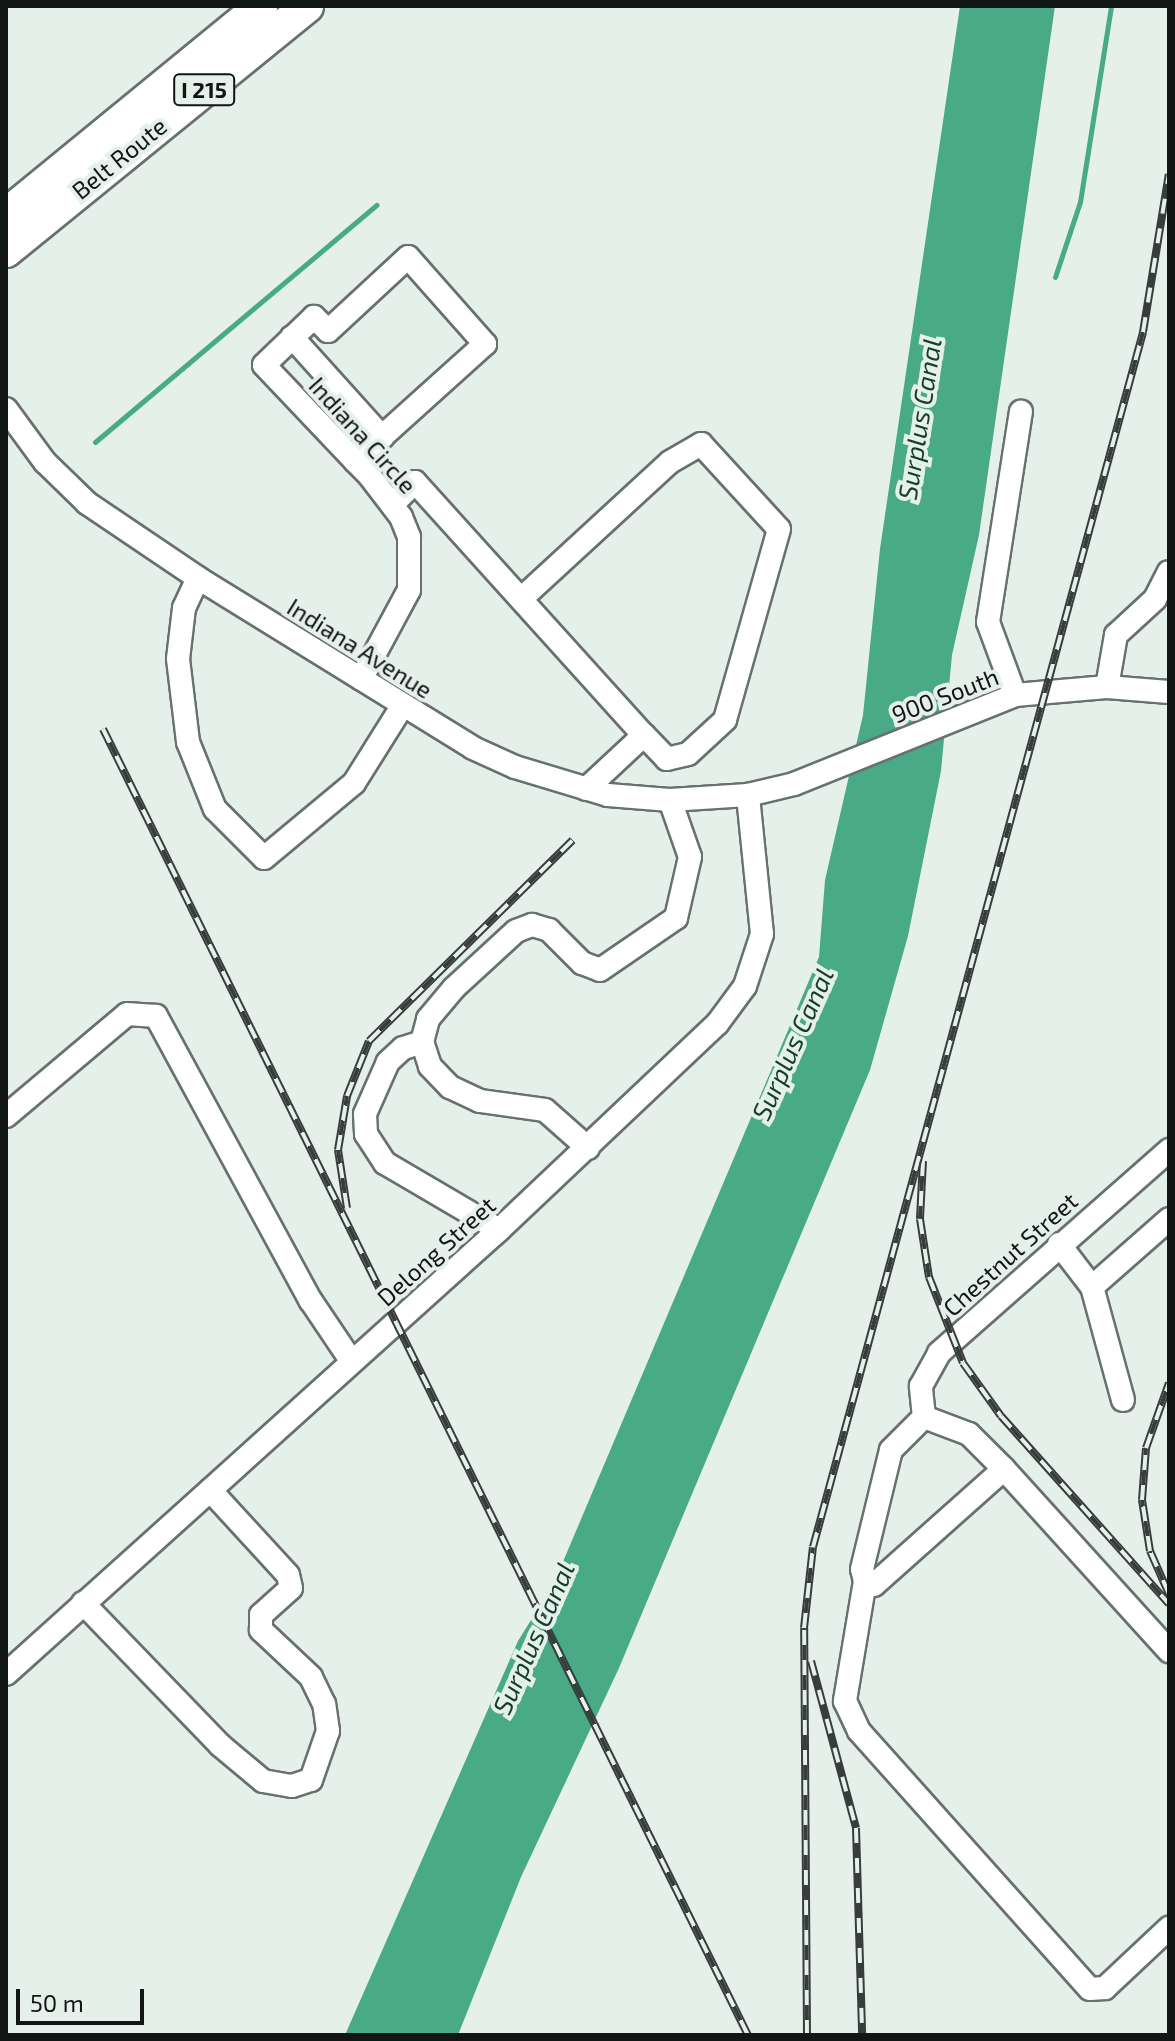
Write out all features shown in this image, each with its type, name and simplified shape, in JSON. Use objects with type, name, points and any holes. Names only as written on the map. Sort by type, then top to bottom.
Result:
[{"type":"highway","name":"Belt Route","points":[[8,237],[261,6]]},
{"type":"highway","name":"Belt Route","points":[[8,237],[307,6]]},
{"type":"street","points":[[355,461],[382,437],[485,344],[408,257],[328,331],[314,317],[292,337],[382,437]]},
{"type":"street","name":"Indiana Circle","points":[[292,337],[264,365],[393,504],[409,537],[409,590],[361,679]]},
{"type":"street","name":"Indiana Avenue","points":[[6,409],[45,462],[87,503],[198,578],[403,705],[501,761],[586,789],[670,800],[748,795]]},
{"type":"street","points":[[1015,695],[988,622],[1021,412]]},
{"type":"street","points":[[393,504],[415,482],[644,735],[667,759],[688,754],[725,720],[779,529],[701,444],[670,462],[521,599]]},
{"type":"street","points":[[1107,687],[1116,635],[1155,599],[1169,572]]},
{"type":"street","points":[[198,578],[184,608],[178,659],[188,742],[215,809],[264,858],[354,783],[403,705]]},
{"type":"street","name":"900 South","points":[[748,795],[794,784],[977,706],[1015,695],[1107,687],[1169,692]]},
{"type":"street","points":[[586,789],[644,735]]},
{"type":"street","name":"Delong Street","points":[[6,1674],[499,1230],[717,1024],[745,986],[762,934],[748,795]]},
{"type":"street","points":[[588,1148],[545,1110],[480,1101],[450,1087],[430,1066],[422,1042],[428,1019],[454,988],[516,931],[532,925],[549,930],[582,963],[600,970],[676,918],[690,857],[670,800]]},
{"type":"street","points":[[6,1116],[127,1014],[156,1016],[311,1301],[352,1362]]},
{"type":"street","points":[[422,1042],[403,1048],[388,1062],[365,1114],[366,1134],[385,1163],[499,1230]]},
{"type":"street","name":"Chestnut Street","points":[[924,1417],[921,1386],[931,1362],[1059,1244],[1166,1158]]},
{"type":"street","points":[[1092,1287],[1169,1219]]},
{"type":"street","points":[[1059,1244],[1092,1287],[1123,1400]]},
{"type":"street","points":[[1169,1651],[969,1434],[924,1417],[891,1450],[866,1543],[865,1581],[845,1701],[859,1731],[1090,1989],[1105,1988],[1169,1928]]},
{"type":"street","points":[[865,1581],[884,1580],[1004,1469]]},
{"type":"street","points":[[83,1603],[220,1745],[263,1781],[292,1786],[311,1780],[328,1731],[324,1704],[311,1677],[261,1630],[261,1615],[291,1588],[288,1575],[210,1490]]},
{"type":"water","name":"Surplus Canal","points":[[960,6],[1055,6],[979,535],[952,655],[941,771],[908,936],[870,1070],[619,1668],[521,1877],[458,2035],[345,2035],[518,1641],[554,1583],[819,957],[825,880],[863,715],[880,549]]},
{"type":"waterway","points":[[1055,277],[1080,202],[1111,6]]},
{"type":"waterway","points":[[95,442],[376,205]]},
{"type":"railway","points":[[807,2035],[804,1628],[813,1547],[1143,332],[1169,174]]},
{"type":"railway","points":[[103,729],[748,2035]]},
{"type":"railway","points":[[347,1208],[338,1150],[347,1096],[369,1041],[573,840]]},
{"type":"railway","points":[[923,1161],[920,1219],[929,1277],[963,1363],[1001,1416],[1169,1604]]},
{"type":"railway","points":[[1169,1383],[1146,1448],[1142,1500],[1150,1551],[1169,1594]]},
{"type":"railway","points":[[811,1661],[856,1828],[862,2035]]}]
